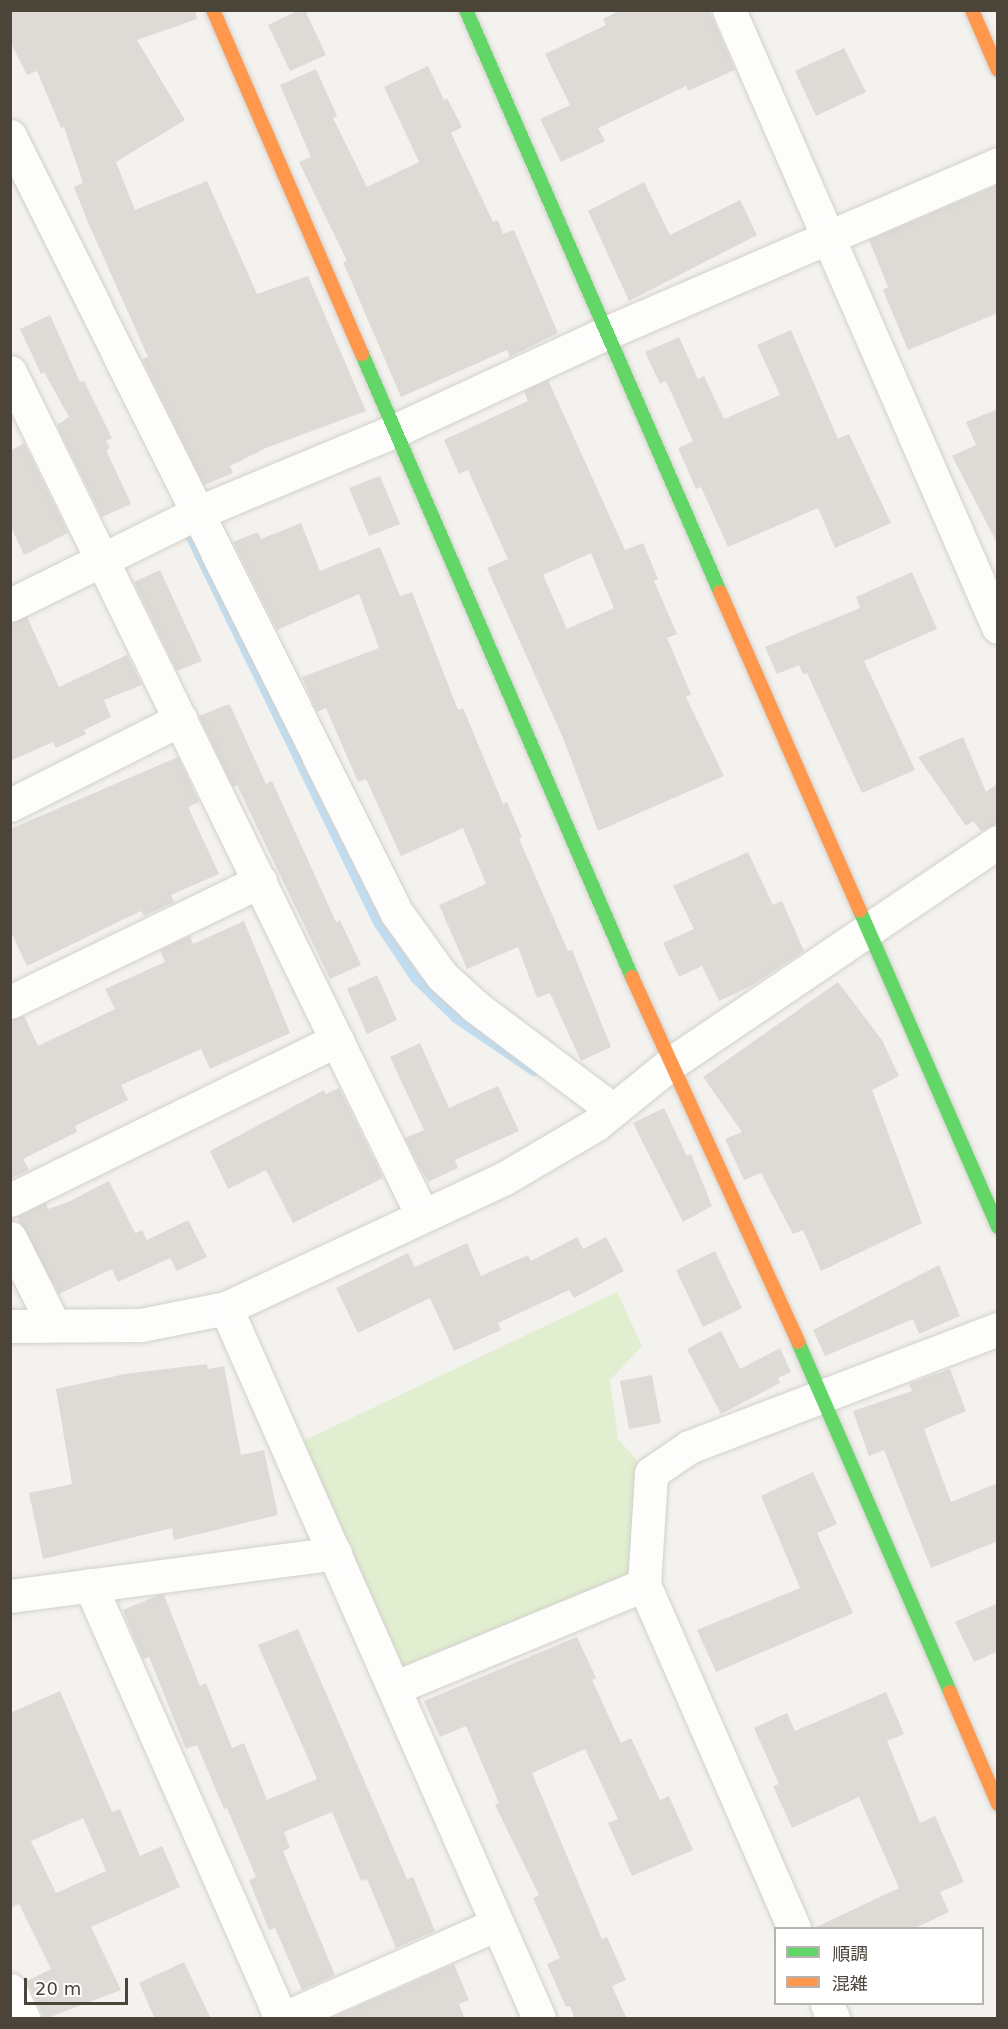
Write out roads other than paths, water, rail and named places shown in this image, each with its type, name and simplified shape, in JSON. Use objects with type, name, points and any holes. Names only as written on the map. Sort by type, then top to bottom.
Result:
[{"type":"street","points":[[213,10],[670,1064],[824,1398],[998,1804]]},
{"type":"street","points":[[466,10],[867,932],[998,1227]]},
{"type":"street","points":[[729,10],[998,627]]},
{"type":"street","points":[[972,10],[998,70]]},
{"type":"street","points":[[10,136],[380,881],[418,948],[476,1007],[612,1109]]},
{"type":"street","points":[[10,605],[104,561],[197,513],[396,430],[606,333],[998,164]]},
{"type":"street","points":[[14,387],[104,561],[422,1215]]},
{"type":"street","points":[[10,805],[181,719]]},
{"type":"street","points":[[10,1326],[141,1325],[226,1308],[503,1179],[595,1125],[670,1064],[998,842]]},
{"type":"street","points":[[10,1002],[260,881]]},
{"type":"street","points":[[10,1200],[337,1040]]},
{"type":"street","points":[[10,1238],[53,1324]]},
{"type":"street","points":[[226,1308],[539,2019]]},
{"type":"street","points":[[793,1927],[644,1585],[651,1473],[689,1447],[824,1398],[998,1329]]},
{"type":"street","points":[[10,1596],[335,1553]]},
{"type":"street","points":[[90,1585],[282,2019],[497,1924]]},
{"type":"street","points":[[394,1688],[644,1585]]},
{"type":"street","points":[[10,1990],[23,2019]]},
{"type":"street","points":[[826,2005],[833,2019]]},
{"type":"waterway","points":[[184,523],[379,924],[415,978],[456,1018],[534,1071]]}]
